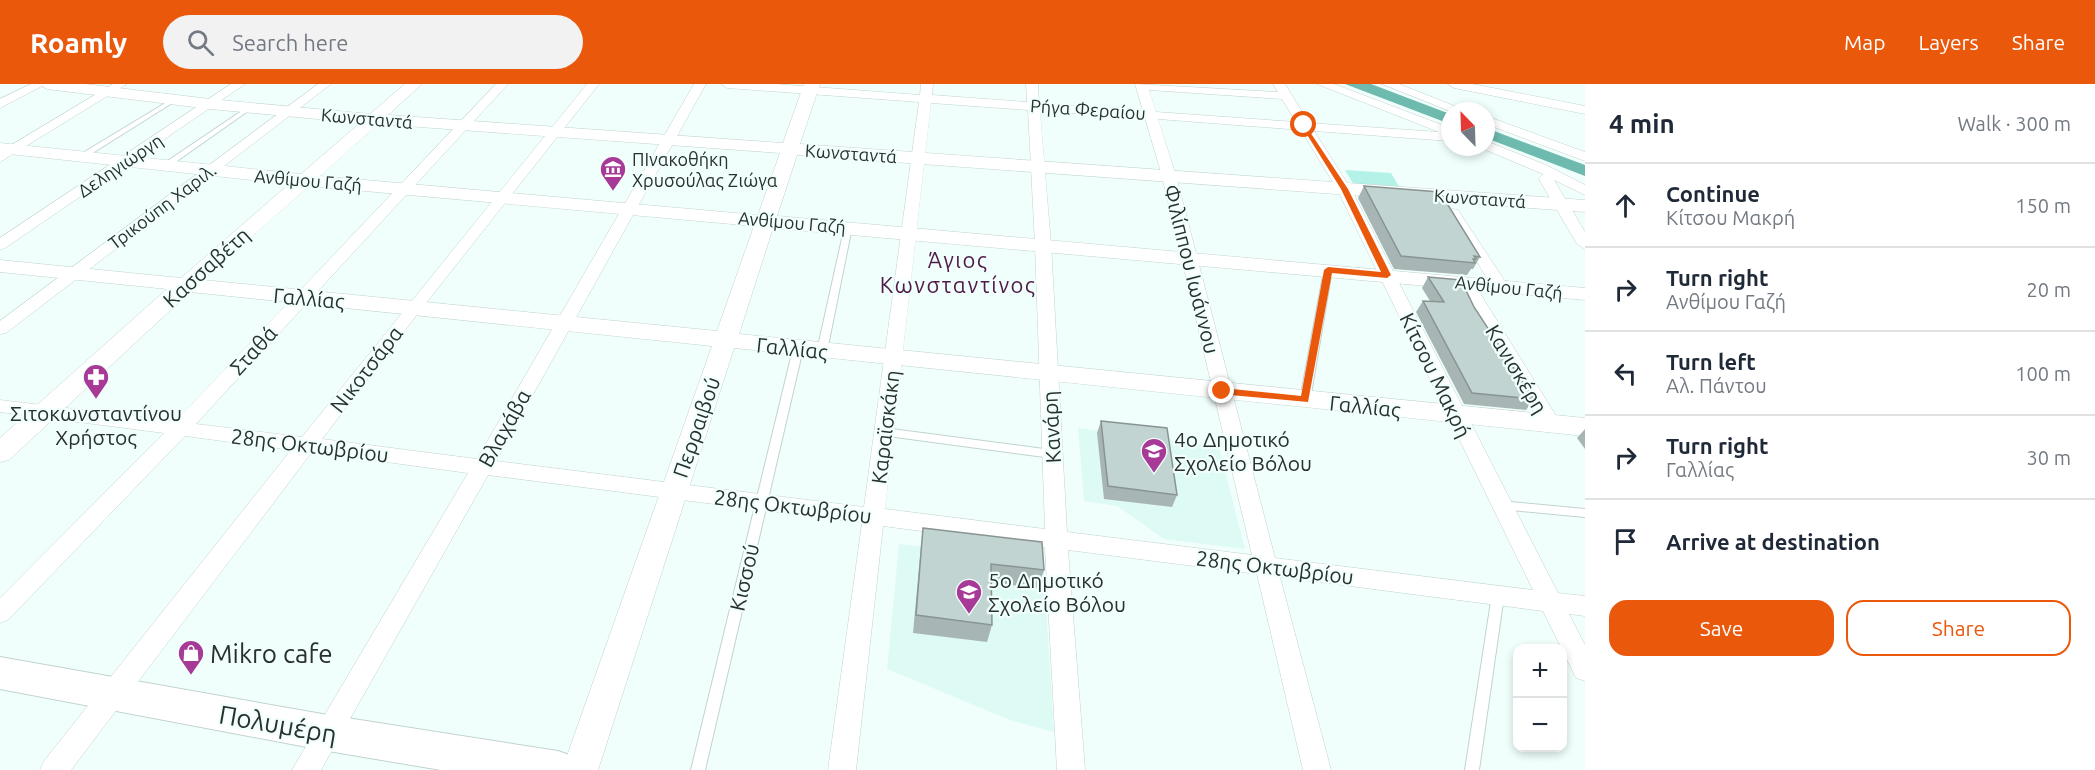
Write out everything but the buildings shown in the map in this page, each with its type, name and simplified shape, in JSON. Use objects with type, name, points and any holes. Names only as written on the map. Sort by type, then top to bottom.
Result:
[{"type":"main road","name":"Πολυμέρη","points":[[0,673],[328,733],[558,770]]},
{"type":"street","points":[[0,104],[40,84]]},
{"type":"street","name":"Κωνσταντά","points":[[47,84],[115,88],[174,100],[374,119],[1585,206]]},
{"type":"street","name":"Δεληγιώργη","points":[[0,245],[239,84]]},
{"type":"street","name":"Τρικούπη Χαριλ.","points":[[0,329],[325,84]]},
{"type":"street","name":"Κασσαβέτη","points":[[0,453],[184,286],[414,84]]},
{"type":"street","name":"Σταθά","points":[[0,613],[180,429],[502,84]]},
{"type":"street","name":"Νικοτσάρα","points":[[54,770],[413,308],[552,132],[593,84]]},
{"type":"street","name":"Βλαχάβα","points":[[306,770],[700,84]]},
{"type":"street","name":"Ρήγα Φεραίου","points":[[727,84],[927,91],[1033,106],[1441,136]]},
{"type":"street","name":"Κανάρη","points":[[1032,84],[1056,539],[1071,770]]},
{"type":"street","points":[[1323,84],[1441,129]]},
{"type":"street","points":[[1388,84],[1441,104]]},
{"type":"street","points":[[1454,84],[1514,107],[1585,157]]},
{"type":"street","points":[[1141,85],[1283,90]]},
{"type":"street","name":"Φιλίππου Ιωάννου","points":[[1141,85],[1169,176],[1317,770]]},
{"type":"street","name":"Περραιβού","points":[[580,770],[811,87]]},
{"type":"street","points":[[5,152],[115,88]]},
{"type":"street","name":"Κίτσου Μακρή","points":[[1283,90],[1344,189],[1585,670]]},
{"type":"street","name":"Καραϊσκάκη","points":[[842,770],[927,91]]},
{"type":"street","points":[[1495,116],[1514,107],[1585,110]]},
{"type":"street","points":[[1495,149],[1585,191]]},
{"type":"street","name":"Ανθίμου Γαζή","points":[[5,152],[1585,294]]},
{"type":"street","points":[[1555,175],[1546,178],[1547,181],[1585,244]]},
{"type":"street","points":[[1441,195],[1500,286]]},
{"type":"street","name":"Γαλλίας","points":[[0,266],[798,349],[1585,427]]},
{"type":"street","name":"Κανισκέρη","points":[[1465,282],[1551,424]]},
{"type":"street","name":"28ης Οκτωβρίου","points":[[0,406],[1585,606]]},
{"type":"lane","points":[[80,157],[174,100]]},
{"type":"lane","points":[[164,166],[249,108]]},
{"type":"lane","points":[[822,351],[848,227]]},
{"type":"lane","points":[[1305,400],[1328,270]]},
{"type":"lane","name":"Κισσού","points":[[698,770],[798,349]]},
{"type":"lane","points":[[884,432],[1052,454]]},
{"type":"lane","points":[[1501,505],[1585,513]]},
{"type":"lane","points":[[1472,770],[1498,595]]},
{"type":"shaded area","points":[[1345,84],[1371,84],[1441,111],[1441,121]]},
{"type":"shaded area","points":[[1495,131],[1585,165],[1585,176],[1495,141]]},
{"type":"shaded area","points":[[1345,170],[1391,173],[1400,188],[1354,185]]},
{"type":"shaded area","name":"4ο Δημοτικό Σχολείο Βόλου","points":[[1078,428],[1219,447],[1245,549],[1164,539],[1117,506],[1084,501]]},
{"type":"shaded area","name":"5ο Δημοτικό Σχολείο Βόλου","points":[[899,544],[1043,560],[1054,732],[1010,720],[887,669]]},
{"type":"place","name":"ΠΙνακοθήκη Χρυσούλας Ζιώγα","points":[[613,192]]},
{"type":"place","name":"Σιτοκωνσταντίνου Χρήστος","points":[[96,400]]},
{"type":"place","name":"4ο Δημοτικό Σχολείο Βόλου","points":[[1154,474]]},
{"type":"place","name":"5ο Δημοτικό Σχολείο Βόλου","points":[[969,615]]},
{"type":"place","name":"Mikro cafe","points":[[191,676]]},
{"type":"district","name":"Άγιος Κωνσταντίνος","points":[[958,272]]},
{"type":"route","points":[[1222,391],[1305,400],[1328,270],[1387,275],[1344,189],[1304,125]]}]
